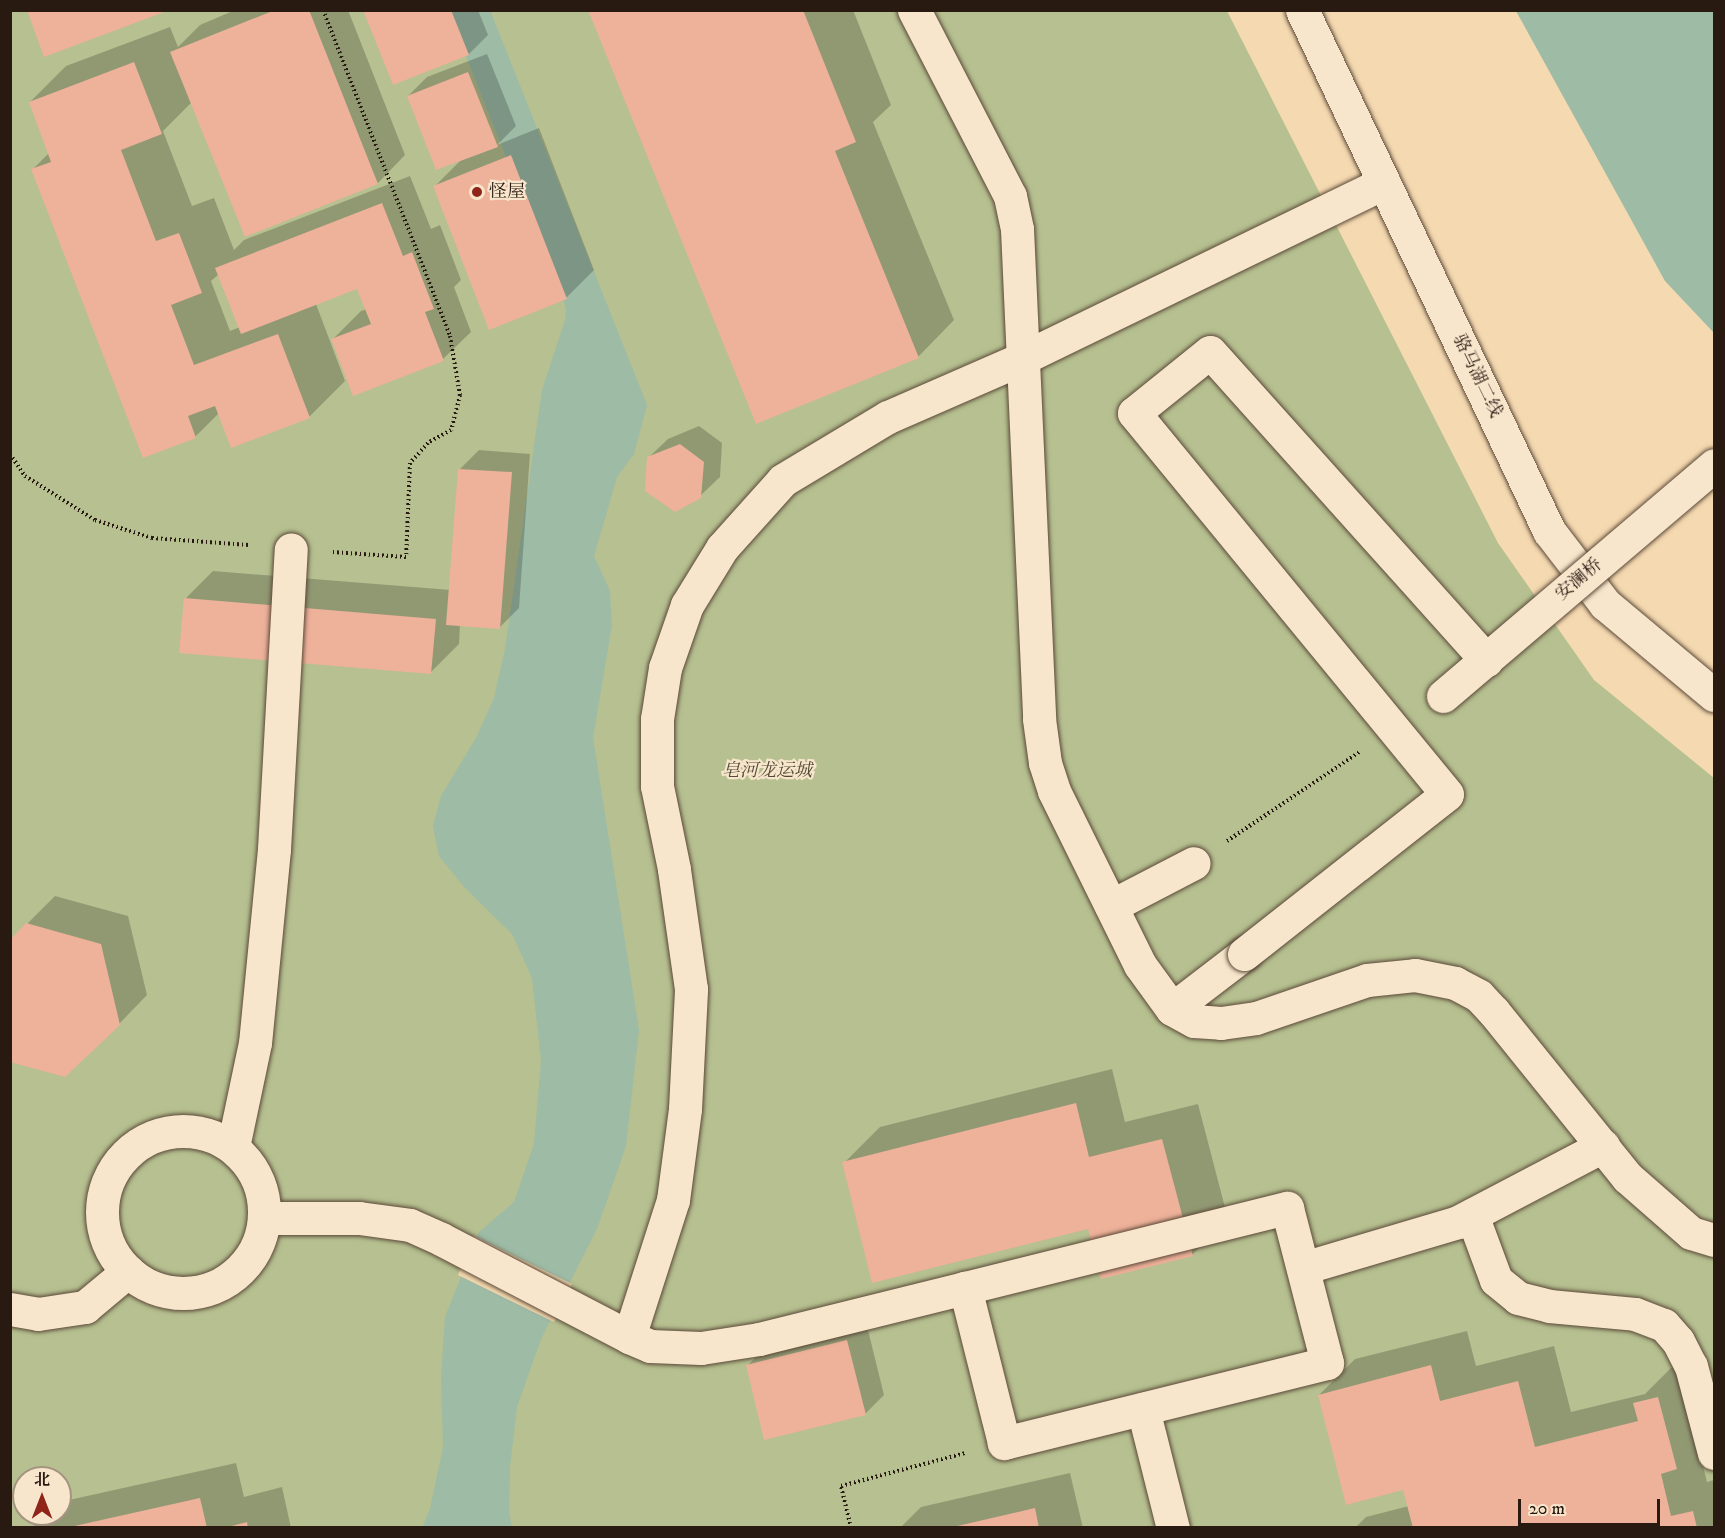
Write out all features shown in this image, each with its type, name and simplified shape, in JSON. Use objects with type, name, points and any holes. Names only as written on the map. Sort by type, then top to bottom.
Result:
[{"type":"street","points":[[915,10],[1010,196],[1017,229],[1039,719],[1045,763],[1054,791],[1140,965],[1172,1009],[1194,1021],[1221,1023],[1256,1018],[1367,980],[1414,975],[1455,983],[1479,996],[1494,1012],[1628,1177],[1691,1233],[1714,1240]]},
{"type":"street","name":"骆马湖二线","points":[[1302,10],[1550,531],[1605,604],[1714,695]]},
{"type":"street","points":[[629,1337],[673,1200],[685,1109],[691,989],[674,869],[657,786],[657,720],[665,668],[687,605],[722,548],[783,480],[888,417],[1023,358],[1384,183]]},
{"type":"street","points":[[1172,1009],[1447,794],[1134,413],[1210,352],[1486,660]]},
{"type":"street","name":"安澜桥","points":[[1443,696],[1714,465]]},
{"type":"street","points":[[233,1148],[255,1043],[274,849],[291,549]]},
{"type":"street","points":[[1111,906],[1194,863]]},
{"type":"street","points":[[182,1130],[209,1135],[233,1148],[252,1168],[262,1192],[264,1218],[258,1243],[245,1265],[225,1281],[201,1292],[175,1292],[149,1286],[128,1271],[111,1250],[103,1224],[103,1196],[113,1170],[131,1150],[154,1136],[182,1130]]},
{"type":"street","points":[[1303,1268],[1458,1222],[1603,1146]]},
{"type":"street","points":[[264,1218],[359,1218],[410,1225],[650,1346],[712,1346],[759,1340],[965,1288],[1287,1208],[1327,1363],[1004,1443],[965,1288]]},
{"type":"street","points":[[1472,1215],[1496,1280],[1518,1298],[1550,1306],[1635,1314],[1664,1325],[1678,1341],[1691,1366],[1714,1453]]},
{"type":"street","points":[[10,1309],[38,1314],[85,1307],[128,1271]]},
{"type":"street","points":[[1143,1409],[1173,1527]]},
{"type":"path","points":[[10,454],[25,476],[95,520],[152,538],[406,557],[410,463],[428,442],[451,430],[460,394],[450,336],[323,10]]},
{"type":"path","points":[[1194,863],[1367,747]]},
{"type":"path","points":[[851,1527],[841,1486],[1004,1443]]},
{"type":"green space","name":"皂河龙运城","points":[[10,11],[1227,11],[1498,543],[1594,680],[1714,778],[1714,1527],[11,1527]]},
{"type":"shaded area","points":[[490,10],[647,405],[634,454],[617,477],[594,556],[610,591],[612,625],[593,738],[639,1030],[626,1146],[597,1229],[541,1339],[517,1407],[510,1467],[509,1513],[512,1527],[422,1528],[430,1509],[443,1447],[441,1378],[445,1317],[479,1232],[514,1202],[534,1144],[541,1060],[532,978],[512,934],[465,888],[439,856],[433,826],[441,796],[476,738],[494,698],[505,649],[542,390],[565,320],[566,308],[448,11]]},
{"type":"shaded area","points":[[1516,11],[1714,11],[1714,333],[1665,281]]},
{"type":"pier","points":[[474,1236],[572,1284],[554,1322],[458,1275]]},
{"type":"building","points":[[27,10],[167,10],[167,11],[44,57]]},
{"type":"building","points":[[275,10],[309,10],[378,184],[245,237],[170,52]]},
{"type":"building","points":[[363,10],[451,10],[469,55],[393,85]]},
{"type":"building","points":[[588,10],[803,10],[856,142],[835,151],[919,358],[756,424]]},
{"type":"building","points":[[134,62],[162,134],[121,150],[156,241],[179,233],[202,293],[171,305],[194,365],[278,334],[310,418],[231,448],[215,406],[188,416],[196,438],[143,458],[31,169],[51,162],[29,102]]},
{"type":"building","points":[[468,72],[498,147],[436,170],[407,96]]},
{"type":"building","points":[[511,155],[567,299],[489,330],[433,186]]},
{"type":"building","points":[[382,203],[403,256],[412,252],[434,309],[425,312],[444,361],[353,396],[331,339],[371,324],[357,289],[241,334],[215,268]]},
{"type":"building","points":[[680,444],[704,462],[701,498],[675,512],[645,491],[647,457]]},
{"type":"building","points":[[458,469],[512,472],[500,629],[446,625]]},
{"type":"building","points":[[184,598],[436,619],[431,674],[179,653]]},
{"type":"building","points":[[26,923],[101,944],[120,1025],[65,1077],[10,1062],[10,940]]},
{"type":"building","points":[[1076,1103],[1089,1157],[1162,1139],[1193,1256],[1101,1279],[1088,1229],[872,1283],[842,1162]]},
{"type":"building","points":[[847,1340],[866,1415],[764,1440],[746,1365]]},
{"type":"building","points":[[1431,1365],[1440,1401],[1518,1381],[1535,1447],[1638,1421],[1633,1403],[1658,1397],[1677,1469],[1661,1474],[1671,1516],[1693,1511],[1697,1528],[1413,1528],[1403,1490],[1346,1505],[1318,1395]]},
{"type":"building","points":[[200,1498],[207,1528],[70,1528],[70,1527]]},
{"type":"building","points":[[1035,1508],[1039,1528],[953,1528],[953,1527]]},
{"type":"building","points":[[247,1522],[248,1528],[228,1528],[228,1527]]},
{"type":"place","name":"怪屋","points":[[477,192]]}]
